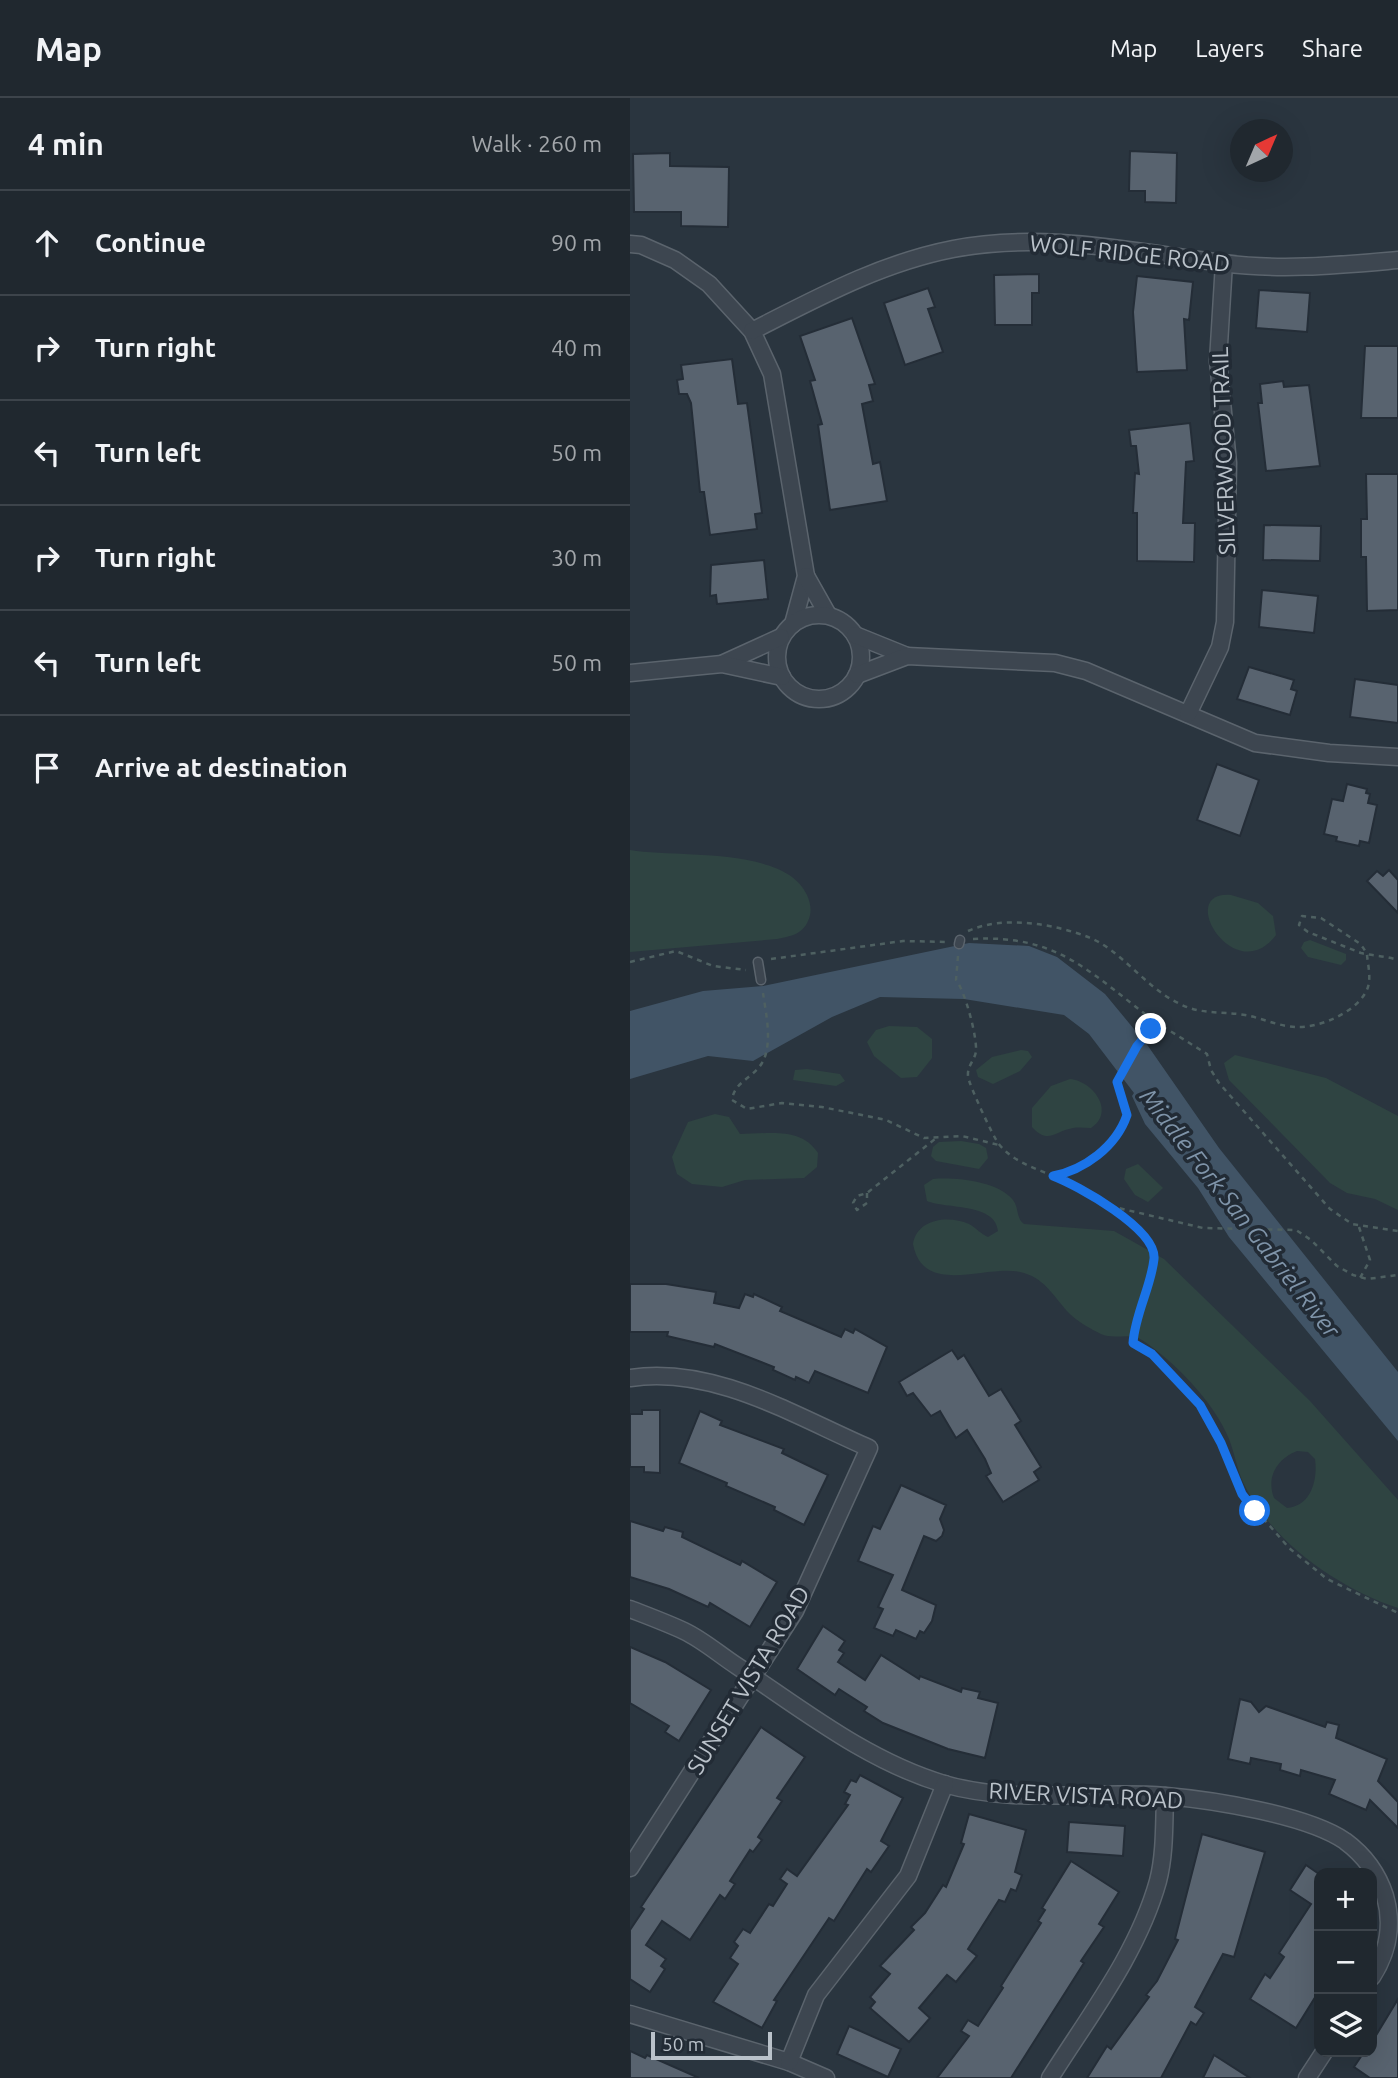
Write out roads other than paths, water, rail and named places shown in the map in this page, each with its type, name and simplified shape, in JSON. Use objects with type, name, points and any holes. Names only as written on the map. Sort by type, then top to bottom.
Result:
[{"type":"street","name":"WOLF RIDGE ROAD","points":[[752,331],[848,282],[903,262],[955,248],[1022,242],[1059,243],[1152,252],[1224,263],[1321,266],[1398,260]]},
{"type":"street","points":[[630,244],[641,245],[674,260],[709,284],[752,331],[772,374],[806,576],[828,615]]},
{"type":"street","name":"SILVERWOOD TRAIL","points":[[1188,714],[1220,647],[1225,622],[1228,463],[1218,361],[1224,263]]},
{"type":"street","points":[[793,624],[806,576]]},
{"type":"street","points":[[722,664],[781,637],[793,624],[814,615],[828,615],[841,621],[855,635],[907,656],[1055,663],[1086,671],[1255,743],[1329,753],[1398,757]]},
{"type":"street","points":[[855,635],[862,656],[857,676]]},
{"type":"street","points":[[781,637],[777,664],[782,677],[801,695],[815,699],[842,693],[857,676],[907,656]]},
{"type":"street","points":[[630,673],[722,664],[782,677]]},
{"type":"street","name":"SUNSET VISTA ROAD","points":[[630,1378],[672,1374],[717,1384],[869,1448],[795,1611],[630,1868]]},
{"type":"street","name":"RIVER VISTA ROAD","points":[[630,1609],[685,1632],[830,1730],[880,1758],[945,1784],[994,1793],[1038,1797],[1165,1796],[1251,1808],[1344,1840],[1371,1867],[1381,1884],[1390,1913],[1389,1933],[1377,1964]]},
{"type":"street","points":[[789,2062],[816,1995],[908,1875],[945,1784]]},
{"type":"street","points":[[1050,2078],[1131,1948],[1149,1906],[1158,1880],[1165,1796]]},
{"type":"street","points":[[630,2014],[789,2062],[825,2078]]},
{"type":"street","points":[[1307,2078],[1321,2057]]},
{"type":"lane","points":[[758,961],[761,980]]},
{"type":"water","name":"Middle Fork San Gabriel River","points":[[969,943],[1029,946],[1057,957],[1105,994],[1148,1046],[1219,1148],[1398,1372],[1398,1441],[1229,1237],[1198,1188],[1145,1124],[1132,1096],[1134,1093],[1089,1034],[1064,1015],[964,999],[880,997],[832,1017],[753,1061],[708,1056],[630,1079],[630,1011],[703,991],[763,986]]}]
